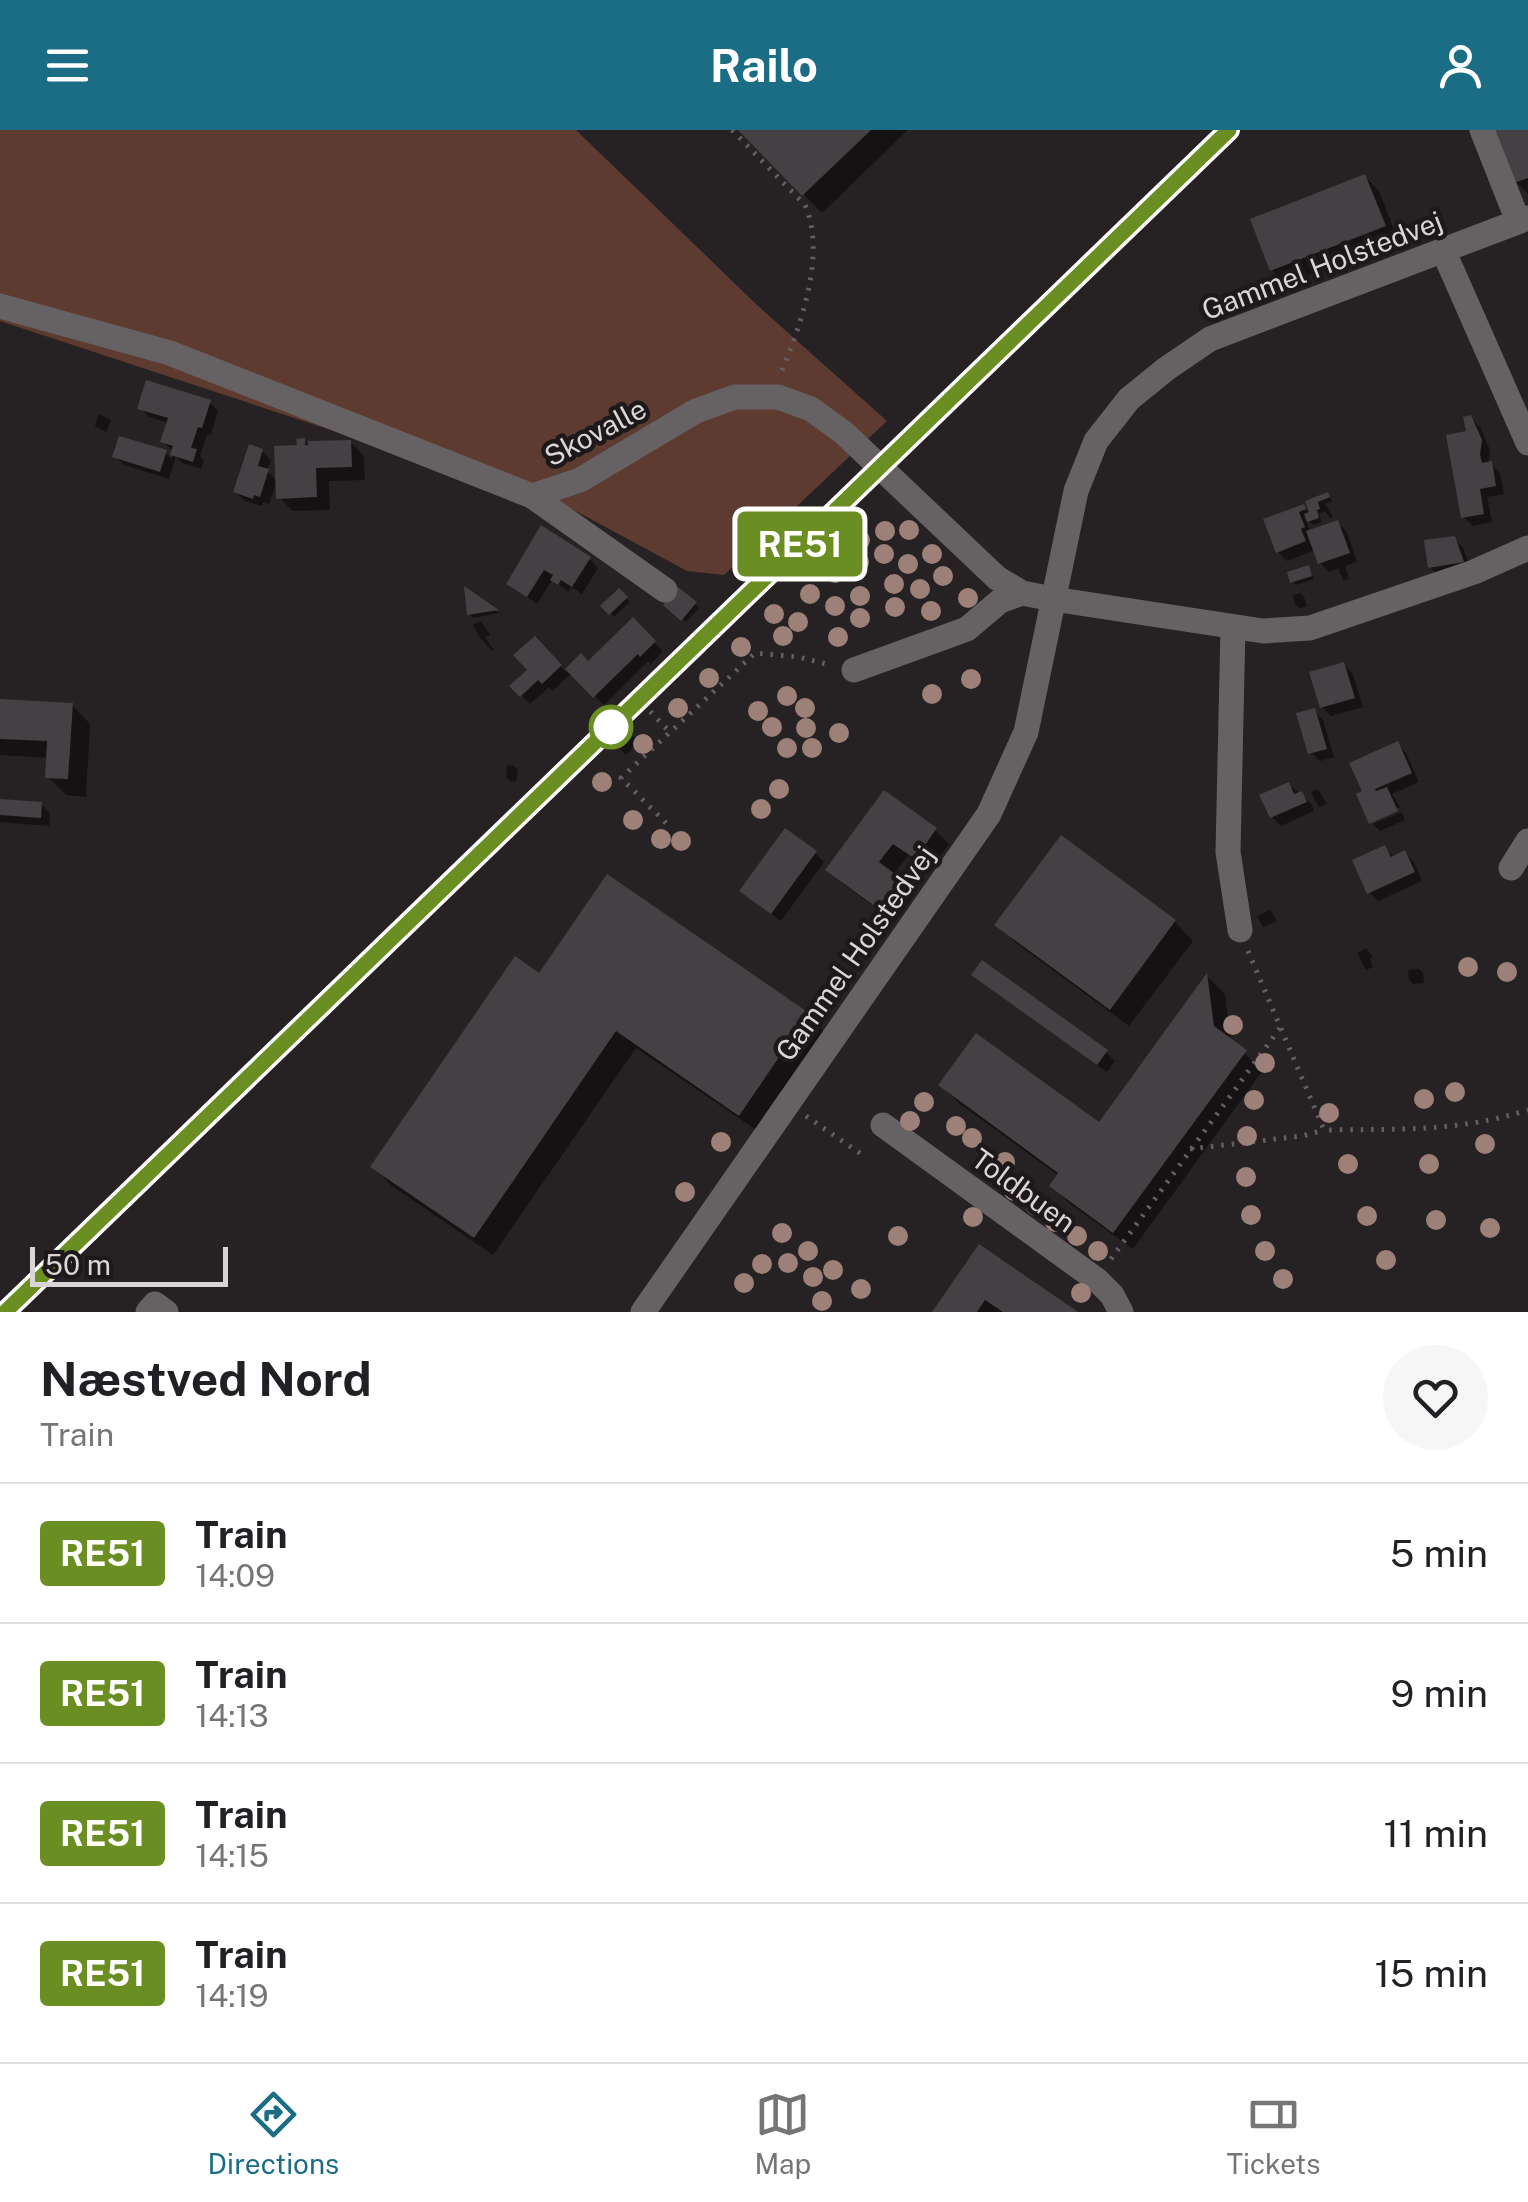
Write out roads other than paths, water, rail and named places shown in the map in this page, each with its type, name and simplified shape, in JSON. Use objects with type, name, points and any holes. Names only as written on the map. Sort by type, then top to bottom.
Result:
[{"type":"street","points":[[1482,130],[1523,220]]},
{"type":"street","name":"Gammel Holstedvej","points":[[643,1312],[989,814],[1026,732],[1076,490],[1096,441],[1128,399],[1210,339],[1523,220]]},
{"type":"street","points":[[1443,250],[1528,442]]},
{"type":"street","name":"Skovalle","points":[[0,306],[170,353],[532,496],[580,480],[696,412],[736,397],[778,398],[811,409],[844,433],[997,578],[1022,592],[1053,599]]},
{"type":"street","points":[[532,496],[665,590]]},
{"type":"street","points":[[1053,599],[1263,631],[1310,628],[1474,572],[1528,548]]},
{"type":"street","points":[[854,670],[967,629],[1000,601],[1022,592]]},
{"type":"street","points":[[1233,627],[1228,852],[1240,930]]},
{"type":"street","points":[[1511,868],[1528,842]]},
{"type":"street","name":"Toldbuen","points":[[884,1125],[1097,1280],[1121,1312]]},
{"type":"street","points":[[148,1312],[155,1304],[166,1312]]},
{"type":"railway","points":[[5,1312],[1229,130]]},
{"type":"train","name":"RE51","points":[[5,1312],[1229,130]]}]
